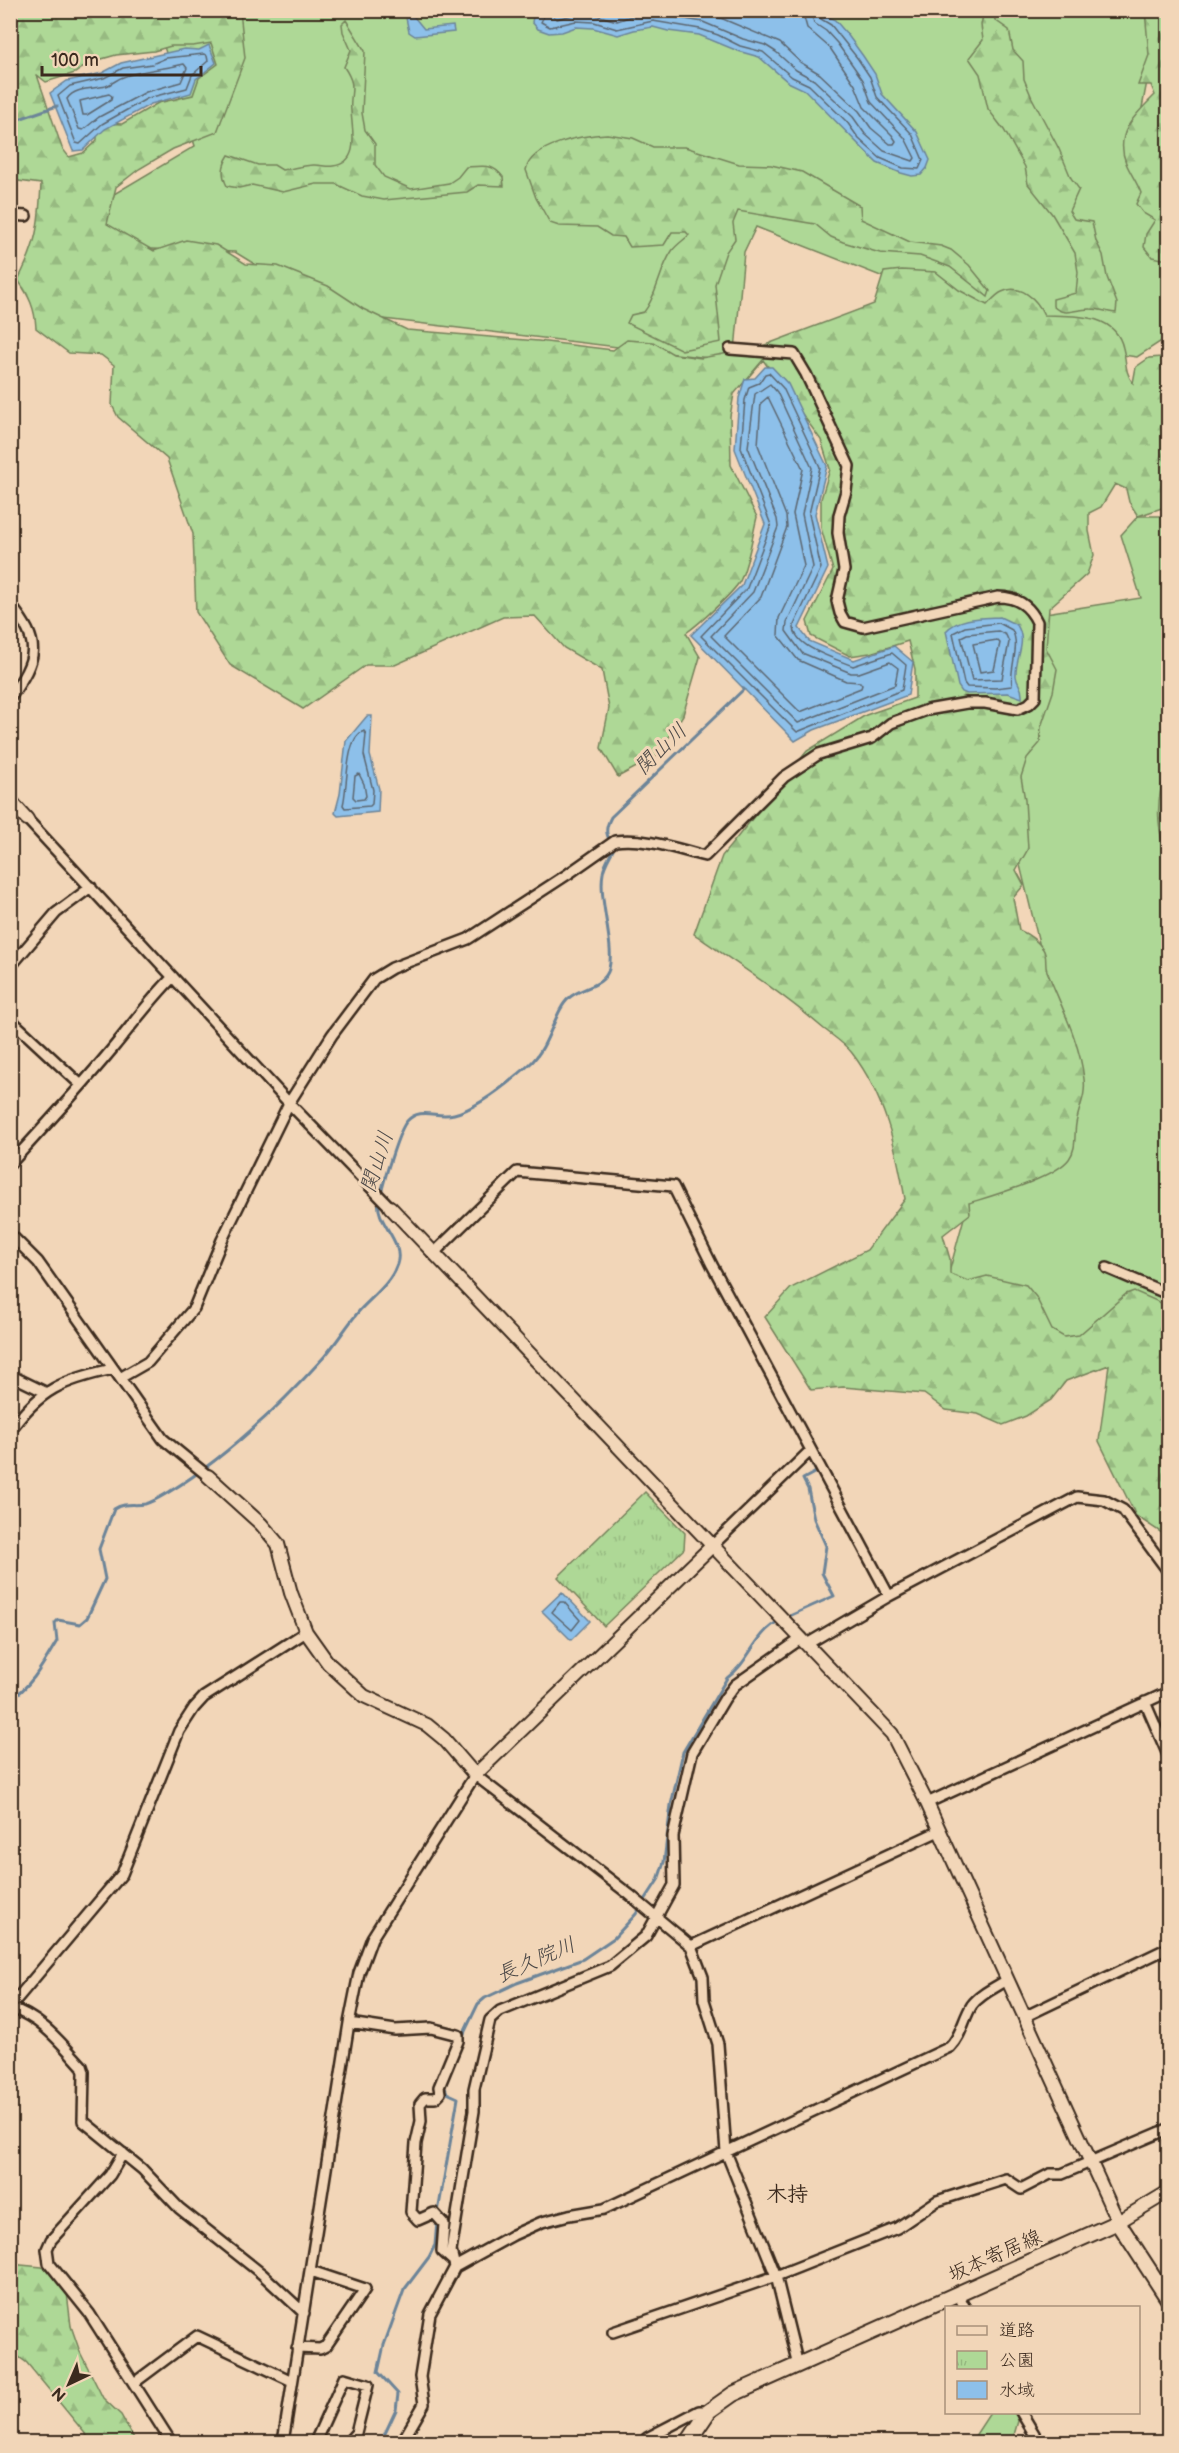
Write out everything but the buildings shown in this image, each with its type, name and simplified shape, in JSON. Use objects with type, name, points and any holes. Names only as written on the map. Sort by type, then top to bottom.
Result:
[{"type":"main road","name":"坂本寄居線","points":[[688,2442],[709,2411],[733,2394],[1118,2222]]},
{"type":"main road","points":[[1118,2222],[1168,2299]]},
{"type":"street","points":[[10,215],[26,216]]},
{"type":"street","points":[[120,1378],[148,1362],[194,1308],[222,1240],[289,1103],[332,1035],[374,978],[392,968],[468,939],[615,841],[623,839],[663,845],[705,856],[784,777],[819,754],[872,738],[891,723],[927,710],[967,703],[985,703],[1018,709],[1035,698],[1037,622],[1033,614],[1018,600],[998,597],[863,627],[845,622],[837,601],[844,570],[838,533],[839,515],[846,491],[849,466],[806,374],[794,354],[730,349]]},
{"type":"street","points":[[10,604],[26,625],[32,640],[33,652],[29,668],[10,698]]},
{"type":"street","points":[[10,800],[289,1103],[892,1734],[927,1803],[1118,2222],[1168,2192]]},
{"type":"street","points":[[10,967],[56,913],[91,887]]},
{"type":"street","points":[[10,1164],[81,1085],[150,1000],[173,977]]},
{"type":"street","points":[[10,1019],[81,1085]]},
{"type":"street","points":[[433,1254],[518,1172],[673,1186],[889,1596]]},
{"type":"street","points":[[10,1234],[38,1262],[163,1438],[261,1524],[278,1544],[291,1593],[306,1632],[328,1663],[364,1696],[427,1725],[444,1739],[475,1774],[630,1895],[691,1946],[703,1977],[704,2000],[718,2044],[726,2152],[776,2276],[798,2365]]},
{"type":"street","points":[[1107,1268],[1168,1294]]},
{"type":"street","points":[[10,1431],[26,1410],[45,1392],[80,1376],[113,1369]]},
{"type":"street","points":[[10,1375],[45,1392]]},
{"type":"street","points":[[282,2442],[349,2023],[359,1973],[372,1938],[475,1774],[811,1450]]},
{"type":"street","points":[[402,2442],[424,2404],[420,2377],[430,2314],[454,2264],[454,2225],[474,2111],[474,2089],[490,2020],[500,2011],[610,1966],[646,1936],[674,1885],[673,1836],[692,1753],[735,1685],[804,1641],[1077,1497],[1104,1500],[1123,1510],[1168,1571]]},
{"type":"street","points":[[304,2313],[262,2274],[179,2208],[142,2169],[83,2121],[84,2072],[82,2066],[34,2018],[24,2011],[10,2008],[122,1874],[179,1731],[194,1708],[204,1697],[306,1632]]},
{"type":"street","points":[[927,1803],[1168,1692]]},
{"type":"street","points":[[1145,1702],[1168,1755]]},
{"type":"street","points":[[691,1946],[939,1831]]},
{"type":"street","points":[[1024,2017],[1168,1948]]},
{"type":"street","points":[[454,2264],[542,2222],[604,2210],[950,2047],[958,2039],[970,2007],[976,2000],[1007,1980]]},
{"type":"street","points":[[349,2023],[395,2030],[431,2028],[458,2035],[458,2041],[439,2087],[440,2093],[435,2098],[425,2098],[420,2104],[421,2121],[416,2143],[411,2212],[418,2220],[434,2213],[444,2224],[442,2251],[454,2264]]},
{"type":"street","points":[[613,2332],[776,2276],[897,2228],[937,2201],[1005,2179],[1021,2189],[1050,2174],[1062,2174],[1168,2129]]},
{"type":"street","points":[[123,2153],[110,2175],[51,2240],[47,2249],[49,2263],[79,2299],[171,2442]]},
{"type":"street","points":[[297,2348],[320,2349],[326,2346],[364,2289],[311,2271]]},
{"type":"street","points":[[958,2294],[964,2306]]},
{"type":"street","points":[[134,2383],[197,2336],[292,2381]]},
{"type":"street","points":[[315,2442],[344,2378],[368,2385],[356,2433],[348,2442]]},
{"type":"street","points":[[646,2442],[647,2438],[699,2411],[709,2411]]},
{"type":"street","points":[[1022,2414],[1039,2442]]},
{"type":"green space","points":[[984,10],[994,11],[995,20],[1009,30],[1013,50],[1023,61],[1024,79],[1032,98],[1059,149],[1071,178],[1079,189],[1069,211],[1074,219],[1092,222],[1096,241],[1103,255],[1107,277],[1117,303],[1116,313],[1097,309],[1066,312],[1057,310],[1053,306],[1053,299],[1076,293],[1078,272],[1075,253],[1052,214],[1028,184],[1025,167],[1004,130],[988,109],[980,74],[969,58],[983,40],[981,25]]},
{"type":"green space","points":[[1149,10],[1155,39],[1135,145],[1159,200],[1168,262],[1168,333],[1160,342],[1137,357],[1116,354],[1003,324],[756,227],[744,252],[734,361],[334,313],[235,252],[96,247],[114,194],[195,146],[161,37],[179,11]]},
{"type":"green space","points":[[11,11],[240,11],[245,58],[217,132],[173,149],[139,169],[116,187],[107,224],[154,251],[186,240],[216,245],[246,264],[278,266],[328,286],[363,309],[407,330],[613,350],[627,340],[653,342],[673,354],[701,358],[757,348],[874,304],[884,272],[902,270],[936,272],[959,290],[987,305],[1000,293],[1015,290],[1032,298],[1044,315],[1079,316],[1102,322],[1118,336],[1128,374],[1133,383],[1136,367],[1149,358],[1162,357],[1168,348],[1168,506],[1138,516],[1129,502],[1126,489],[1115,484],[1101,507],[1089,513],[1089,531],[1094,555],[1087,574],[1049,608],[1046,648],[1057,669],[1053,692],[1041,727],[1040,743],[1027,758],[1021,777],[1028,849],[1016,870],[1024,885],[1013,898],[1019,930],[1035,940],[1044,952],[1047,971],[1069,1024],[1082,1065],[1084,1090],[1072,1154],[1062,1166],[1051,1173],[1022,1186],[969,1203],[970,1214],[943,1235],[950,1259],[950,1274],[968,1281],[987,1276],[1026,1285],[1036,1297],[1052,1330],[1064,1337],[1079,1335],[1126,1294],[1134,1291],[1168,1306],[1168,1532],[1165,1535],[1136,1516],[1099,1441],[1109,1365],[1066,1381],[1051,1400],[1026,1416],[1003,1425],[978,1414],[946,1410],[924,1394],[843,1387],[811,1390],[765,1317],[791,1288],[867,1250],[905,1199],[888,1123],[873,1087],[852,1053],[793,1004],[694,934],[722,856],[807,751],[866,715],[915,698],[915,669],[908,641],[870,653],[850,656],[811,636],[807,621],[833,570],[821,528],[821,499],[830,469],[821,440],[763,360],[734,394],[730,416],[731,465],[757,517],[748,558],[736,586],[686,633],[700,657],[683,715],[657,756],[618,777],[601,748],[609,708],[602,670],[564,648],[535,616],[503,617],[395,665],[366,665],[303,709],[230,665],[196,612],[193,534],[167,459],[118,417],[112,405],[114,365],[101,355],[69,353],[36,328],[31,302],[18,280],[36,234],[41,184],[11,180]],"holes":[[[211,43],[218,64],[199,78],[193,95],[158,103],[122,124],[102,123],[97,128],[97,140],[83,153],[69,157],[62,148],[37,75],[46,82],[75,73],[91,62],[116,55],[154,51],[171,46]]]},
{"type":"green space","points":[[1145,11],[1168,11],[1168,260],[1152,257],[1144,247],[1146,234],[1155,220],[1143,213],[1136,204],[1141,193],[1123,152],[1128,125],[1155,95],[1151,85],[1138,85],[1149,55]]},
{"type":"green space","points":[[346,20],[365,51],[362,113],[365,130],[375,144],[375,165],[384,177],[411,189],[449,183],[466,167],[486,166],[499,172],[503,177],[504,186],[478,185],[467,192],[384,200],[362,196],[336,184],[316,184],[283,192],[252,185],[239,188],[227,186],[223,170],[229,155],[258,165],[274,165],[282,170],[310,165],[333,166],[342,164],[348,159],[353,136],[352,85],[344,67],[351,50],[343,32],[342,24]]},
{"type":"green space","points":[[607,134],[633,138],[653,147],[685,147],[739,164],[771,165],[802,172],[860,206],[861,219],[910,242],[941,246],[951,250],[969,265],[990,291],[988,297],[950,267],[920,256],[880,253],[831,237],[815,224],[738,211],[733,223],[735,239],[726,252],[715,284],[721,342],[682,350],[627,323],[631,315],[644,312],[668,258],[689,235],[686,232],[672,232],[664,245],[630,247],[624,237],[611,236],[597,227],[559,226],[550,223],[536,198],[526,170],[530,161],[548,147],[585,136]]},
{"type":"green space","points":[[1138,516],[1168,516],[1168,1328],[1077,1347],[947,1280],[968,1203],[1074,1086],[1008,816],[1046,613],[1141,598],[1121,535]]},
{"type":"green space","points":[[1168,766],[1168,866],[1160,828],[1159,804],[1163,779]]},
{"type":"green space","points":[[645,1492],[685,1533],[684,1549],[604,1626],[558,1577]]},
{"type":"green space","points":[[10,2264],[42,2267],[51,2271],[67,2293],[71,2326],[80,2352],[103,2398],[121,2415],[136,2442],[92,2442],[27,2363],[11,2351]]},
{"type":"green space","points":[[989,2414],[1016,2414],[1018,2421],[1012,2442],[971,2442]]},
{"type":"water","points":[[560,10],[823,11],[825,15],[835,20],[847,34],[875,74],[882,94],[917,132],[930,160],[927,168],[921,175],[912,176],[877,163],[805,90],[788,82],[759,57],[699,35],[653,27],[618,35],[593,28],[576,27],[562,32],[549,33],[538,29],[532,22],[533,17],[541,13]]},
{"type":"water","points":[[410,12],[424,29],[453,26],[454,32],[415,36],[409,32],[406,18]]},
{"type":"water","points":[[209,45],[216,63],[196,79],[191,93],[151,104],[105,129],[83,150],[73,151],[50,93],[67,81],[102,73],[121,63],[184,49],[199,50]]},
{"type":"water","points":[[765,367],[772,367],[788,384],[827,466],[815,514],[828,568],[799,628],[809,641],[854,660],[894,646],[913,662],[908,695],[814,730],[795,741],[691,635],[742,585],[765,524],[735,449],[739,398],[745,379],[755,378]]},
{"type":"water","points":[[1000,617],[1017,625],[1020,632],[1021,644],[1016,676],[1022,690],[1022,698],[1008,693],[967,694],[962,692],[958,686],[946,631],[951,626],[964,621]]},
{"type":"water","points":[[367,716],[372,716],[370,755],[379,789],[378,812],[338,816],[335,813],[340,794],[346,741]]},
{"type":"water","points":[[562,1592],[590,1621],[571,1640],[542,1611]]},
{"type":"waterway","points":[[10,122],[57,106]]},
{"type":"waterway","name":"関山川","points":[[381,1194],[396,1144],[407,1121],[418,1114],[448,1115],[464,1111],[494,1093],[537,1057],[559,1011],[569,998],[602,980],[606,975],[609,969],[610,947],[602,884],[603,873],[614,848],[607,833],[611,817],[744,689]]},
{"type":"waterway","name":"関山川","points":[[10,1699],[31,1681],[57,1641],[55,1623],[58,1620],[80,1624],[87,1618],[105,1579],[99,1549],[114,1509],[126,1505],[145,1504],[157,1499],[232,1447],[307,1376],[360,1310],[391,1277],[397,1264],[397,1247],[381,1216],[379,1200]]},
{"type":"waterway","name":"長久院川","points":[[785,1618],[834,1596],[822,1573],[826,1546],[814,1519],[808,1489],[803,1479],[816,1472],[811,1461]]},
{"type":"waterway","name":"長久院川","points":[[462,2043],[478,2004],[485,1998],[517,1983],[583,1959],[614,1938],[636,1914],[658,1880],[664,1862],[671,1805],[683,1752],[727,1678],[735,1672],[764,1633],[779,1621]]},
{"type":"waterway","name":"長久院川","points":[[438,2212],[458,2098],[447,2093],[444,2085]]},
{"type":"waterway","name":"長久院川","points":[[381,2442],[396,2410],[398,2394],[378,2372],[384,2345],[404,2290],[429,2257],[435,2245],[437,2221]]},
{"type":"district","name":"木持","points":[[787,2194]]}]
